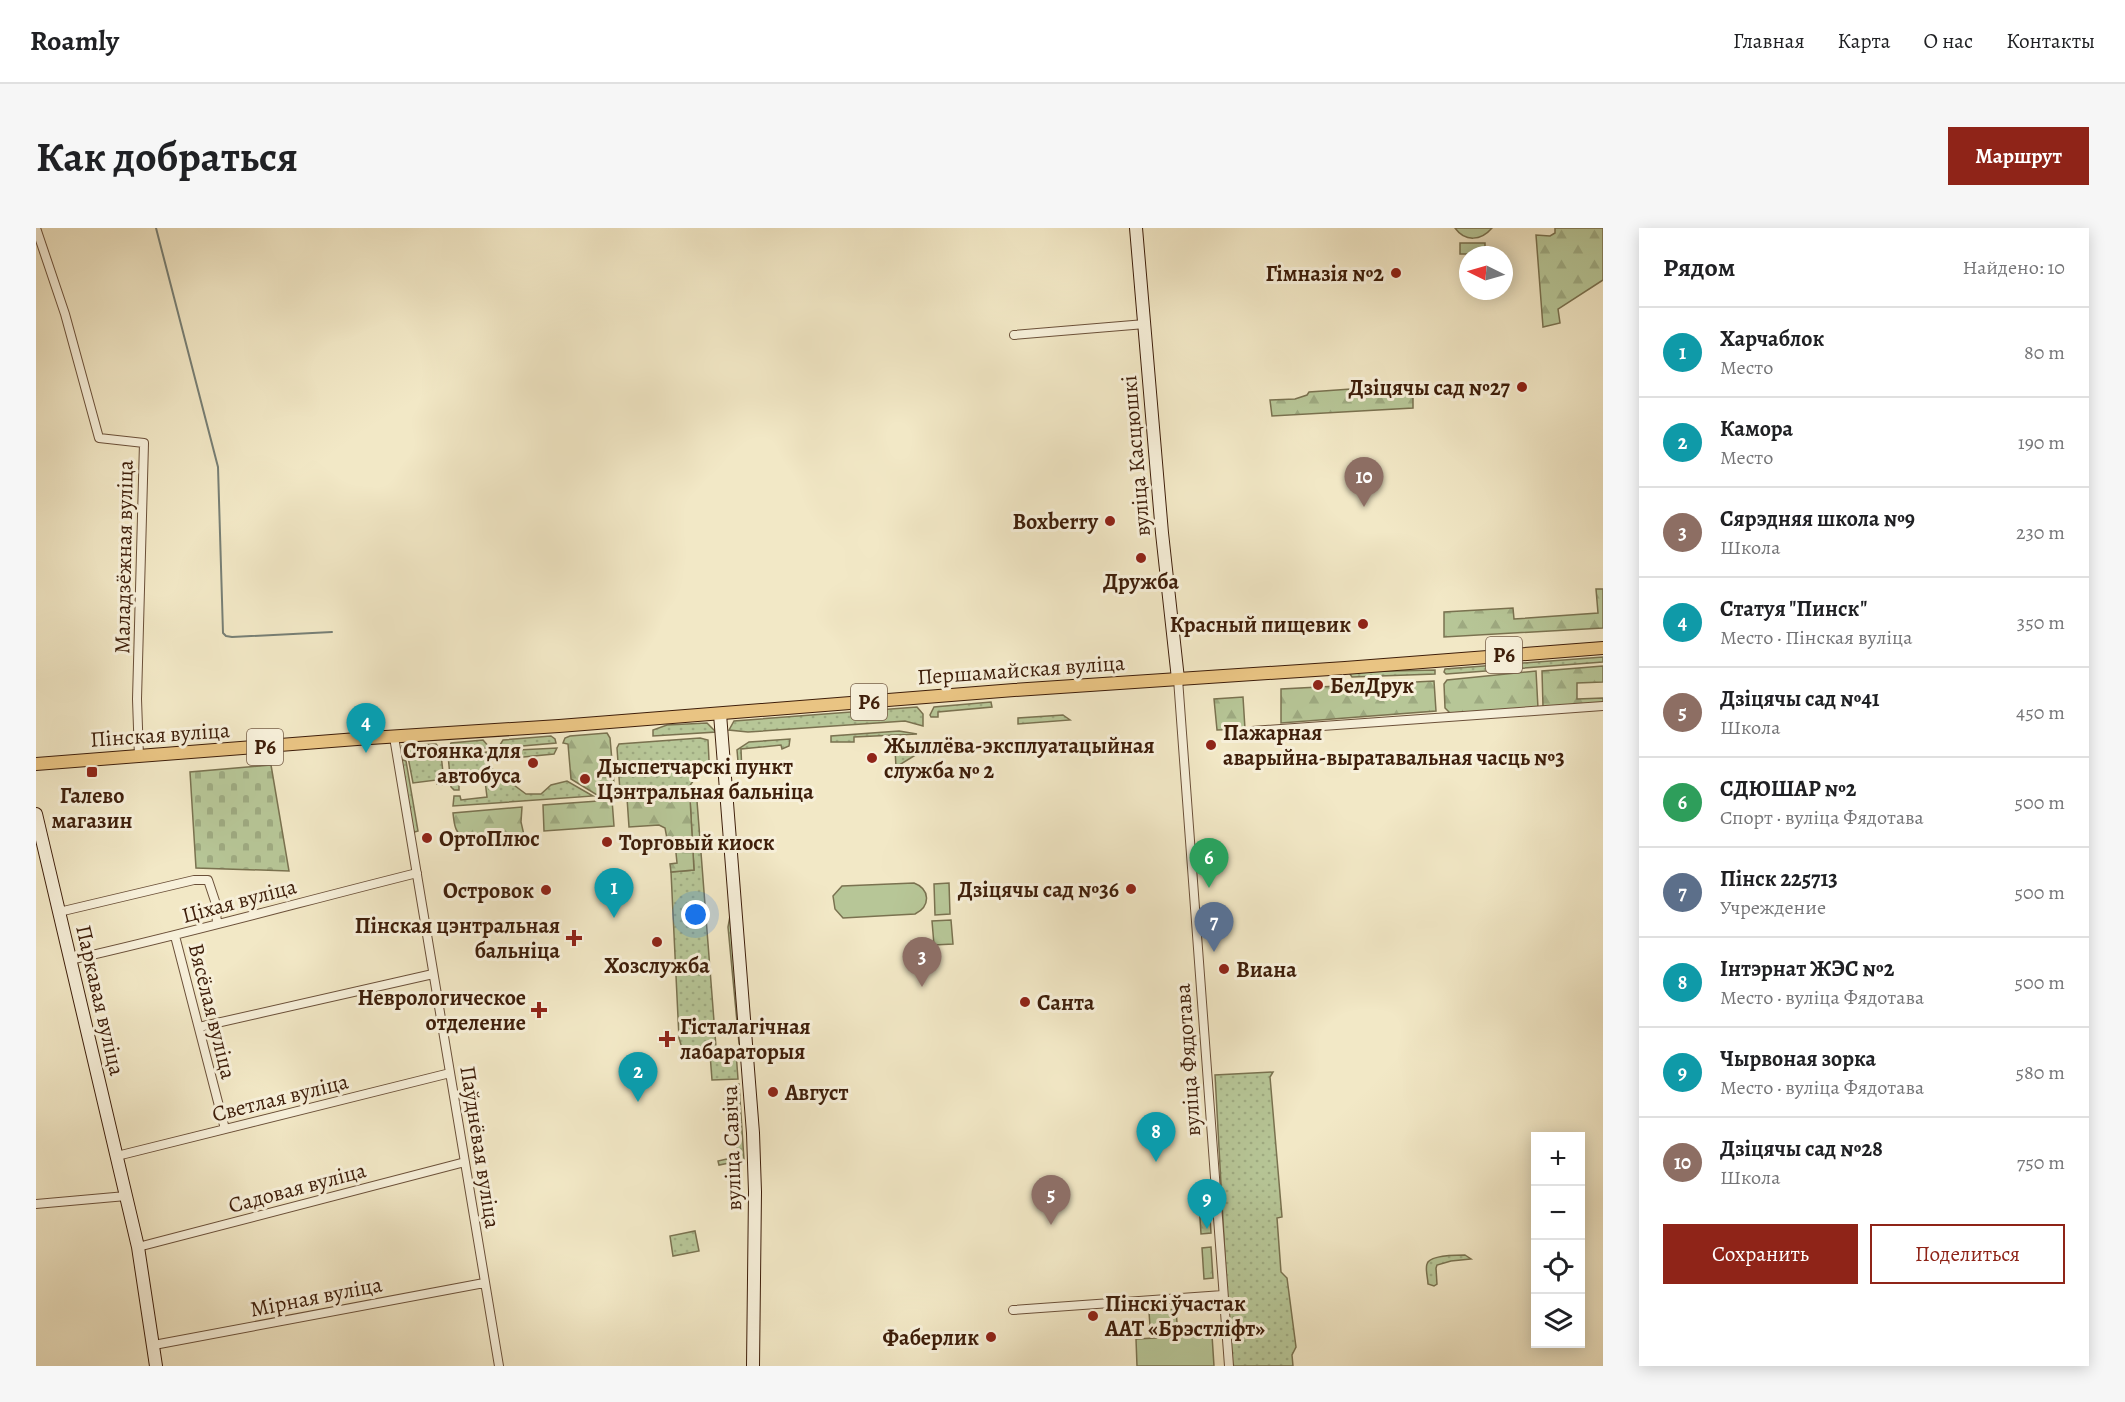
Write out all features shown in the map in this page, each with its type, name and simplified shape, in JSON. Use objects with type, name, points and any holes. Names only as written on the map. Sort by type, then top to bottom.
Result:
[{"type":"main road","name":"Першамайская вуліца","points":[[394,737],[1603,648]]},
{"type":"main road","name":"Пінская вуліца","points":[[36,764],[394,737]]},
{"type":"street","name":"Маладзёжная вуліца","points":[[36,228],[65,314],[99,438],[144,443],[138,687],[139,757]]},
{"type":"street","name":"вуліца Касцюшкі","points":[[1136,228],[1162,533],[1178,679]]},
{"type":"street","points":[[1014,335],[1144,324]]},
{"type":"street","name":"вуліца Фядотава","points":[[1178,679],[1228,1366]]},
{"type":"street","points":[[1252,731],[1603,706]]},
{"type":"street","name":"вуліца Савіча","points":[[720,714],[753,1134],[755,1192],[753,1366]]},
{"type":"street","name":"Паўднёвая вуліца","points":[[394,737],[499,1366]]},
{"type":"street","name":"Паркавая вуліца","points":[[36,814],[138,1247],[156,1366]]},
{"type":"street","name":"Ціхая вуліца","points":[[70,960],[175,936],[217,923],[417,873]]},
{"type":"street","points":[[59,912],[194,880],[208,880],[215,901],[217,923]]},
{"type":"street","name":"Вясёлая вуліца","points":[[175,936],[225,1129]]},
{"type":"street","points":[[199,1028],[433,974]]},
{"type":"street","name":"Светлая вуліца","points":[[117,1156],[450,1072]]},
{"type":"street","name":"Садовая вуліца","points":[[138,1247],[465,1162]]},
{"type":"street","points":[[36,1204],[126,1196]]},
{"type":"street","name":"Мірная вуліца","points":[[154,1345],[484,1283]]},
{"type":"street","points":[[1013,1310],[1223,1294]]},
{"type":"green space","points":[[1455,228],[1492,228],[1483,235],[1468,238]]},
{"type":"green space","points":[[1555,228],[1603,228],[1603,280],[1558,309],[1560,323],[1543,327],[1536,235],[1550,236],[1555,233]]},
{"type":"green space","points":[[1460,243],[1485,243],[1485,246],[1460,246]]},
{"type":"green space","points":[[1351,389],[1363,396],[1413,393],[1413,408],[1272,416],[1270,400],[1295,399],[1309,392]]},
{"type":"green space","points":[[1596,589],[1603,589],[1603,628],[1444,637],[1444,612],[1513,608],[1514,619],[1598,613]]},
{"type":"green space","points":[[1603,657],[1603,662],[1446,674],[1444,672],[1445,669]]},
{"type":"green space","points":[[1603,666],[1603,682],[1577,683],[1577,699],[1603,698],[1603,704],[1543,707],[1542,671]]},
{"type":"green space","points":[[1435,670],[1435,674],[1352,677],[1350,674],[1352,672]]},
{"type":"green space","points":[[1536,671],[1538,708],[1450,713],[1445,708],[1444,684],[1447,680]]},
{"type":"green space","points":[[1434,681],[1436,711],[1281,723],[1281,689]]},
{"type":"green space","points":[[1243,697],[1245,729],[1217,730],[1214,699]]},
{"type":"green space","points":[[991,702],[992,707],[938,712],[938,717],[930,715],[934,707]]},
{"type":"green space","points":[[917,707],[923,714],[923,726],[905,721],[748,732],[729,730],[734,721]]},
{"type":"green space","points":[[1063,715],[1070,720],[1018,724],[1018,718]]},
{"type":"green space","points":[[707,723],[716,732],[653,736],[653,730],[667,725]]},
{"type":"green space","points":[[899,731],[917,734],[854,737],[854,742],[831,742],[831,736]]},
{"type":"green space","points":[[607,733],[610,738],[615,795],[597,795],[571,779],[568,744],[563,743],[565,738],[570,736]]},
{"type":"green space","points":[[551,736],[556,743],[498,748],[503,740]]},
{"type":"green space","points":[[700,738],[708,740],[709,760],[688,788],[624,794],[620,791],[617,748],[619,744]]},
{"type":"green space","points":[[790,739],[789,746],[782,749],[781,745],[741,749],[742,774],[739,773],[737,750],[749,742]]},
{"type":"green space","points":[[483,740],[490,748],[448,750],[451,743]]},
{"type":"green space","points":[[436,744],[441,750],[399,755],[402,746]]},
{"type":"green space","points":[[557,748],[554,754],[502,759],[498,751]]},
{"type":"green space","points":[[895,749],[905,749],[907,752],[922,751],[896,767]]},
{"type":"green space","points":[[487,752],[491,768],[526,794],[541,794],[551,785],[567,781],[593,796],[453,806],[454,796],[460,796],[461,800],[487,797],[485,781],[459,784],[459,790],[451,787],[448,755]]},
{"type":"green space","points":[[441,754],[444,782],[442,785],[437,784],[436,780],[413,783],[408,757]]},
{"type":"green space","points":[[400,759],[406,761],[418,831],[415,832],[412,829]]},
{"type":"green space","points":[[271,765],[289,871],[196,868],[190,772]]},
{"type":"green space","points":[[686,794],[695,797],[697,801],[716,1047],[686,1050],[682,1048],[679,1038],[671,872],[694,870],[690,799]]},
{"type":"green space","points":[[686,794],[690,798],[694,870],[671,872],[670,864],[677,863],[675,843],[668,844],[665,828],[659,825],[629,827],[627,798]]},
{"type":"green space","points":[[612,800],[614,826],[544,831],[543,805]]},
{"type":"green space","points":[[522,807],[521,822],[524,835],[467,839],[460,835],[455,825],[453,813]]},
{"type":"green space","points":[[914,883],[923,889],[927,898],[924,907],[915,914],[843,918],[835,909],[833,896],[842,886]]},
{"type":"green space","points":[[949,883],[950,914],[935,915],[934,884]]},
{"type":"green space","points":[[730,916],[732,920],[739,1043],[728,927]]},
{"type":"green space","points":[[951,920],[953,944],[934,945],[932,921]]},
{"type":"green space","points":[[736,1052],[738,1079],[712,1080],[710,1054]]},
{"type":"green space","points":[[1273,1072],[1270,1077],[1282,1217],[1277,1218],[1281,1272],[1287,1278],[1296,1347],[1292,1355],[1293,1366],[1231,1366],[1215,1075]]},
{"type":"green space","points":[[739,1084],[744,1160],[719,1165],[718,1161],[731,1158],[737,1151],[735,1088]]},
{"type":"green space","points":[[1209,1202],[1211,1233],[1201,1234],[1199,1203]]},
{"type":"green space","points":[[695,1231],[699,1251],[673,1256],[670,1236]]},
{"type":"green space","points":[[1211,1247],[1213,1278],[1204,1279],[1202,1248]]},
{"type":"green space","points":[[1465,1255],[1471,1259],[1437,1265],[1437,1284],[1434,1286],[1428,1284],[1426,1269],[1429,1261],[1443,1256]]},
{"type":"green space","points":[[1176,1309],[1177,1323],[1150,1326],[1149,1312]]},
{"type":"green space","points":[[1212,1335],[1214,1366],[1137,1366],[1136,1339]]},
{"type":"waterway","points":[[156,228],[218,467],[223,633],[232,637],[332,632]]},
{"type":"place","name":"Гімназія №2","points":[[1396,273]]},
{"type":"place","name":"Дзіцячы сад №27","points":[[1522,387]]},
{"type":"place","name":"Дзіцячы сад №28","points":[[1364,507]]},
{"type":"place","name":"Boxberry","points":[[1110,521]]},
{"type":"place","name":"Дружба","points":[[1141,558]]},
{"type":"place","name":"Красный пищевик","points":[[1363,624]]},
{"type":"place","name":"БелДрук","points":[[1318,685]]},
{"type":"place","name":"Пажарная аварыйна-выратавальная часць №3","points":[[1211,745]]},
{"type":"place","name":"Статуя \"Пинск\"","points":[[366,753]]},
{"type":"place","name":"Жыллёва-эксплуатацыйная служба № 2","points":[[872,758]]},
{"type":"place","name":"Стоянка для автобуса","points":[[533,763]]},
{"type":"place","name":"Галево магазин","points":[[92,772]]},
{"type":"place","name":"Дыспетчарскі пункт Цэнтральная бальніца","points":[[585,779]]},
{"type":"place","name":"ОртоПлюс","points":[[427,838]]},
{"type":"place","name":"Торговый киоск","points":[[607,842]]},
{"type":"place","name":"СДЮШАР №2","points":[[1209,888]]},
{"type":"place","name":"Дзіцячы сад №36","points":[[1131,889]]},
{"type":"place","name":"Островок","points":[[546,890]]},
{"type":"place","name":"Харчаблок","points":[[614,918]]},
{"type":"place","name":"Пінская цэнтральная бальніца","points":[[574,938]]},
{"type":"place","name":"Хозслужба","points":[[657,942]]},
{"type":"place","name":"Пінск 225713","points":[[1214,952]]},
{"type":"place","name":"Виана","points":[[1224,969]]},
{"type":"place","name":"Сярэдняя школа №9","points":[[922,987]]},
{"type":"place","name":"Санта","points":[[1025,1002]]},
{"type":"place","name":"Неврологическое отделение","points":[[539,1010]]},
{"type":"place","name":"Гісталагічная лабараторыя","points":[[667,1039]]},
{"type":"place","name":"Август","points":[[773,1092]]},
{"type":"place","name":"Камора","points":[[638,1102]]},
{"type":"place","name":"Інтэрнат ЖЭС №2","points":[[1156,1162]]},
{"type":"place","name":"Дзіцячы сад №41","points":[[1051,1225]]},
{"type":"place","name":"Чырвоная зорка","points":[[1207,1229]]},
{"type":"place","name":"Пінскі ўчастак ААТ «Брэстліфт»","points":[[1093,1316]]},
{"type":"place","name":"Фаберлик","points":[[991,1337]]}]
